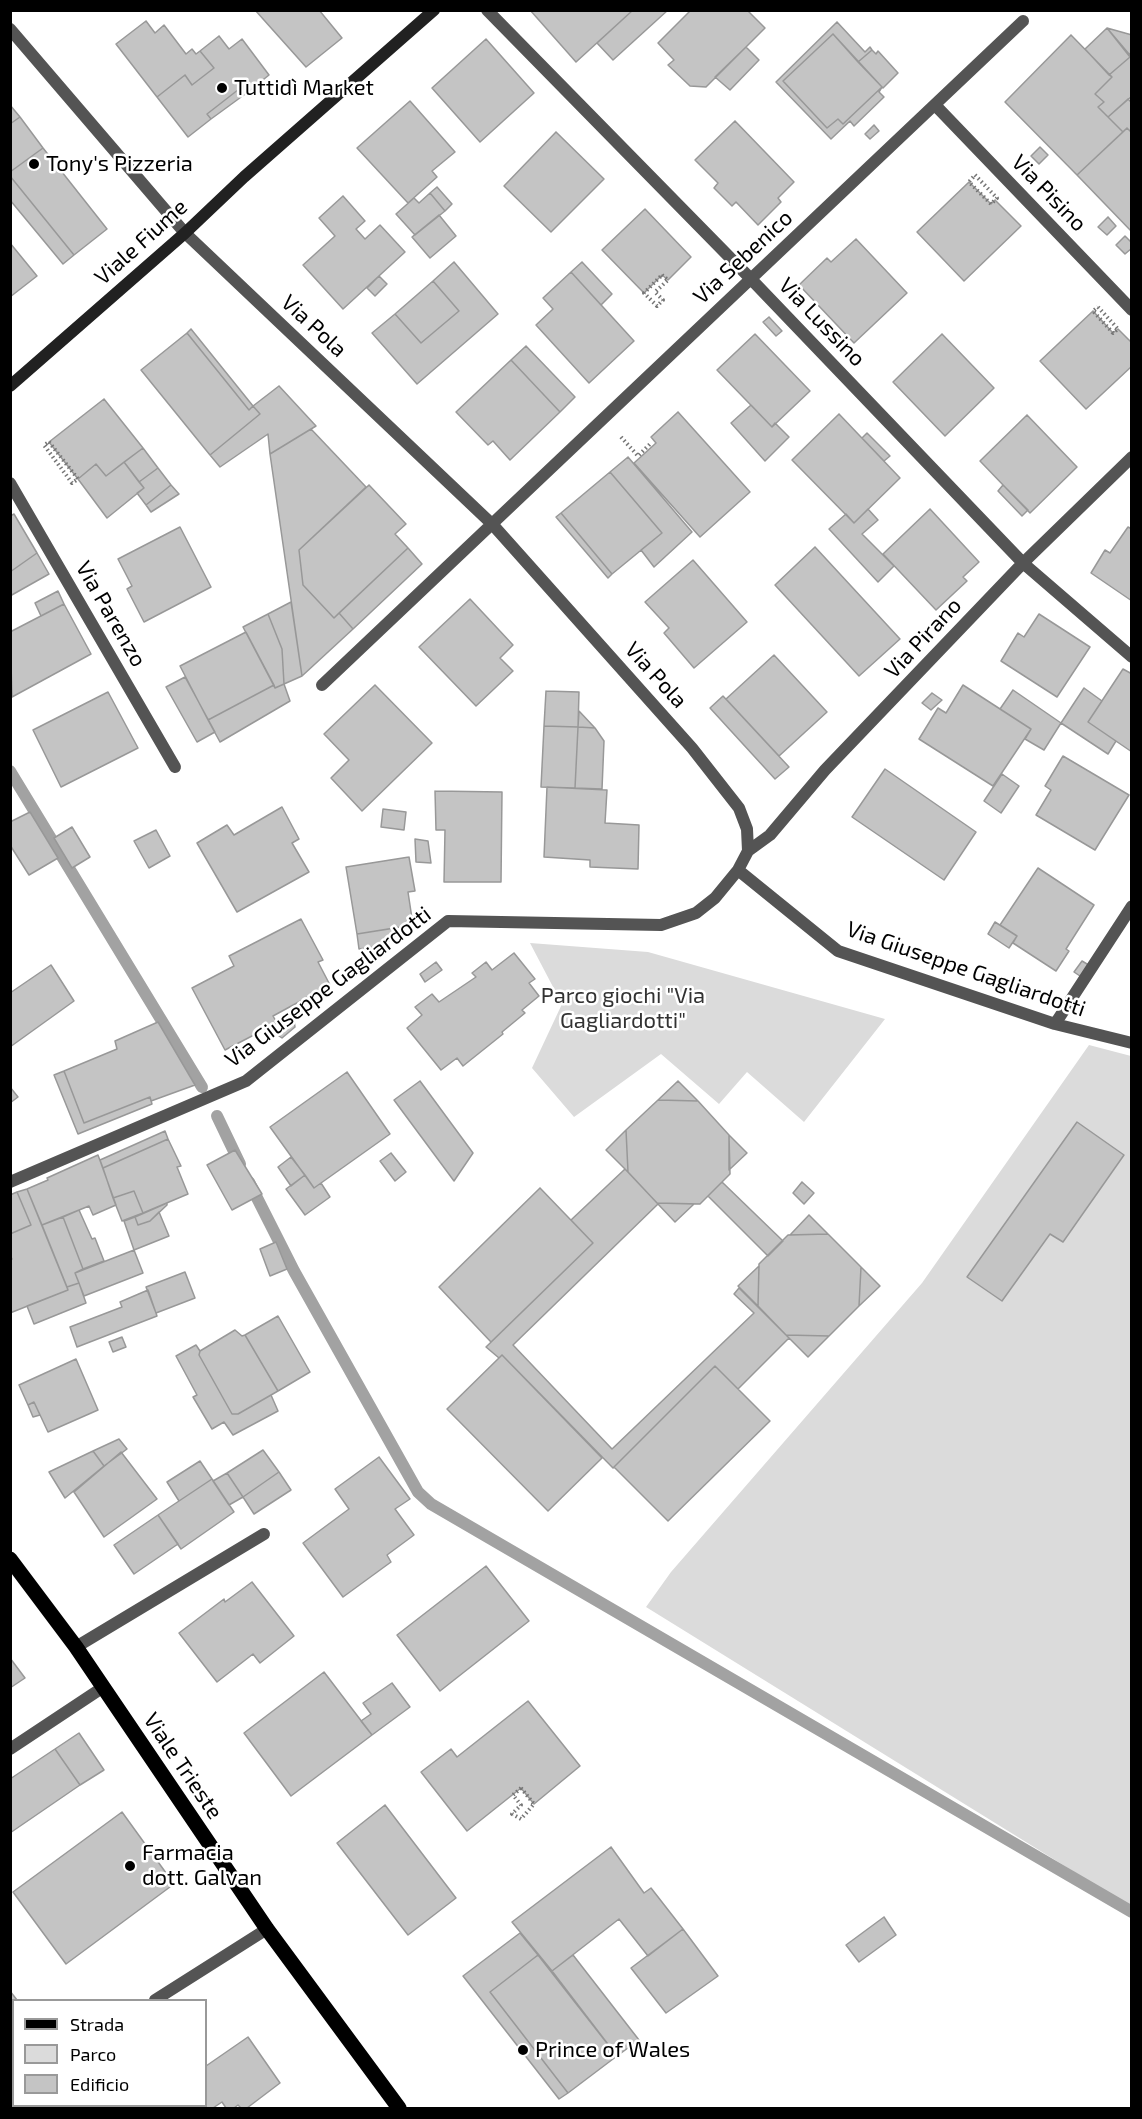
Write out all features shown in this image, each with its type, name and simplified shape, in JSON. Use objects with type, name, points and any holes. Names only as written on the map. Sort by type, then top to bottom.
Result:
[{"type":"main road","name":"Viale Trieste","points":[[10,1559],[76,1647],[267,1929],[399,2109]]},
{"type":"street","name":"Viale Fiume","points":[[10,386],[434,10]]},
{"type":"street","name":"Via Lussino","points":[[487,10],[750,278],[1023,563],[1131,657]]},
{"type":"street","name":"Via Sebenico","points":[[493,525],[750,278],[936,106],[1023,21]]},
{"type":"street","name":"Via Pola","points":[[10,29],[184,232],[493,525],[692,748],[739,808],[747,829],[748,851]]},
{"type":"street","name":"Via Pisino","points":[[936,106],[1131,310]]},
{"type":"street","name":"Via Pirano","points":[[748,851],[770,835],[825,770],[1023,563],[1131,458]]},
{"type":"street","name":"Via Parenzo","points":[[10,483],[175,766]]},
{"type":"street","points":[[322,685],[493,525]]},
{"type":"street","points":[[738,870],[748,851]]},
{"type":"street","name":"Via Giuseppe Gagliardotti","points":[[10,1182],[246,1081],[448,921],[661,925],[696,913],[715,898],[738,870],[838,951],[1054,1024],[1131,1043]]},
{"type":"street","points":[[1054,1024],[1131,906]]},
{"type":"street","points":[[76,1647],[264,1534]]},
{"type":"street","points":[[10,1749],[102,1688]]},
{"type":"street","points":[[159,1999],[267,1929]]},
{"type":"path","points":[[663,275],[668,280],[655,292],[663,300],[657,306],[644,293],[663,275]]},
{"type":"path","points":[[49,442],[78,478],[72,483],[44,446],[49,442]]},
{"type":"path","points":[[631,449],[638,456],[650,444]]},
{"type":"path","points":[[521,1788],[534,1804],[521,1819],[512,1814],[521,1805],[513,1795],[521,1788]]},
{"type":"green space","name":"Parco giochi \"Via Gagliardotti\"","points":[[530,943],[648,952],[885,1019],[804,1122],[747,1072],[719,1104],[661,1054],[574,1117],[532,1068],[562,1004]]},
{"type":"green space","points":[[1089,1045],[1131,1056],[1131,1907],[646,1607],[671,1572],[922,1283]]},
{"type":"building","points":[[255,10],[319,10],[342,38],[306,67]]},
{"type":"building","points":[[530,10],[633,10],[576,62]]},
{"type":"building","points":[[633,10],[668,10],[613,60],[597,43]]},
{"type":"building","points":[[691,10],[747,10],[765,28],[706,87],[690,86],[668,65],[674,60],[658,43]]},
{"type":"building","points":[[146,21],[155,33],[164,25],[186,54],[192,49],[196,54],[200,51],[214,68],[192,85],[185,75],[157,97],[116,44]]},
{"type":"building","points":[[837,22],[865,52],[870,47],[872,50],[858,62],[833,34],[783,81],[827,128],[838,119],[843,124],[882,87],[879,92],[884,97],[854,126],[850,121],[831,139],[776,82]]},
{"type":"building","points":[[1107,28],[1130,57],[1109,75],[1085,49]]},
{"type":"building","points":[[1107,28],[1132,35],[1132,52],[1129,54]]},
{"type":"building","points":[[833,34],[882,87],[843,124],[838,119],[827,128],[783,81]]},
{"type":"building","points":[[1071,35],[1112,77],[1095,94],[1104,102],[1098,107],[1123,132],[1077,175],[1005,102]]},
{"type":"building","points":[[219,36],[229,49],[242,39],[269,75],[248,92],[243,86],[207,114],[211,119],[188,137],[157,97],[185,75],[192,85],[214,68],[200,51]]},
{"type":"building","points":[[486,39],[534,93],[480,142],[432,88]]},
{"type":"building","points":[[746,47],[759,60],[730,90],[715,77]]},
{"type":"building","points":[[872,50],[876,54],[878,51],[898,73],[883,88],[858,62]]},
{"type":"building","points":[[1132,52],[1132,96],[1108,117],[1098,107],[1104,102],[1095,94],[1112,77],[1109,75],[1130,57],[1129,54]]},
{"type":"building","points":[[243,86],[248,92],[211,119],[207,114]]},
{"type":"building","points":[[1128,99],[1132,103],[1132,133],[1127,128],[1123,132],[1108,117]]},
{"type":"building","points":[[410,101],[455,152],[432,171],[437,177],[408,203],[357,148]]},
{"type":"building","points":[[10,105],[20,117],[10,124]]},
{"type":"building","points":[[20,117],[43,148],[10,172],[10,124]]},
{"type":"building","points":[[735,121],[794,182],[778,198],[781,202],[758,225],[736,202],[732,206],[714,188],[718,183],[695,160]]},
{"type":"building","points":[[874,125],[879,131],[870,139],[865,134]]},
{"type":"building","points":[[1127,128],[1132,133],[1132,232],[1077,175]]},
{"type":"building","points":[[556,132],[604,179],[551,232],[504,186]]},
{"type":"building","points":[[1040,147],[1048,155],[1039,164],[1031,156]]},
{"type":"building","points":[[43,148],[107,229],[74,255],[10,176],[10,172]]},
{"type":"building","points":[[10,176],[74,255],[63,264],[10,200]]},
{"type":"building","points":[[969,182],[991,204],[995,200],[1021,226],[964,281],[917,232]]},
{"type":"building","points":[[437,187],[452,204],[445,211],[430,193]]},
{"type":"building","points":[[430,193],[445,211],[415,235],[396,214],[414,198],[419,203]]},
{"type":"building","points":[[343,196],[365,221],[356,229],[365,239],[380,225],[405,252],[343,309],[303,265],[335,236],[319,218]]},
{"type":"building","points":[[645,209],[691,257],[668,280],[662,275],[644,293],[602,250]]},
{"type":"building","points":[[439,215],[456,236],[430,258],[412,237]]},
{"type":"building","points":[[1108,217],[1116,226],[1107,235],[1098,227]]},
{"type":"building","points":[[1125,236],[1132,243],[1132,248],[1125,254],[1116,245]]},
{"type":"building","points":[[856,239],[907,293],[854,343],[799,285],[827,258],[831,262]]},
{"type":"building","points":[[10,243],[37,276],[10,297]]},
{"type":"building","points":[[454,262],[498,314],[417,384],[372,333],[395,314],[421,343],[459,311],[433,281]]},
{"type":"building","points":[[582,262],[612,294],[601,305],[571,272]]},
{"type":"building","points":[[571,272],[634,341],[589,383],[536,325],[553,309],[543,298]]},
{"type":"building","points":[[379,276],[387,284],[375,296],[367,288]]},
{"type":"building","points":[[433,281],[459,311],[421,343],[395,314]]},
{"type":"building","points":[[1093,311],[1113,333],[1118,329],[1132,343],[1132,366],[1086,409],[1040,361]]},
{"type":"building","points":[[769,317],[782,331],[776,336],[763,322]]},
{"type":"building","points":[[191,329],[253,406],[249,410],[187,333]]},
{"type":"building","points":[[187,333],[249,410],[253,406],[260,414],[210,455],[141,370]]},
{"type":"building","points":[[755,334],[810,391],[772,427],[717,370]]},
{"type":"building","points":[[942,334],[994,388],[945,436],[893,382]]},
{"type":"building","points":[[526,346],[575,397],[560,412],[511,360]]},
{"type":"building","points":[[511,360],[560,412],[510,460],[493,441],[488,445],[456,412]]},
{"type":"building","points":[[279,386],[316,426],[270,454],[268,434],[220,467],[210,455],[260,414],[253,406]]},
{"type":"building","points":[[104,399],[143,448],[106,476],[96,464],[78,479],[49,442]]},
{"type":"building","points":[[751,405],[772,427],[775,423],[789,437],[765,461],[731,423]]},
{"type":"building","points":[[678,412],[750,492],[700,537],[634,463],[656,443],[651,437]]},
{"type":"building","points":[[839,414],[900,478],[854,523],[792,460]]},
{"type":"building","points":[[1027,415],[1077,467],[1030,513],[980,461]]},
{"type":"building","points":[[311,429],[366,487],[299,550],[303,585],[334,618],[339,613],[353,629],[302,676],[270,454]]},
{"type":"building","points":[[867,433],[890,456],[884,461],[862,438]]},
{"type":"building","points":[[143,448],[158,468],[139,482],[124,462]]},
{"type":"building","points":[[628,457],[692,532],[654,567],[641,550],[662,533],[610,472]]},
{"type":"building","points":[[124,462],[144,488],[107,518],[78,479],[96,464],[106,476]]},
{"type":"building","points":[[158,468],[171,485],[146,505],[137,493],[144,488],[139,482]]},
{"type":"building","points":[[610,472],[662,533],[612,574],[561,513]]},
{"type":"building","points":[[171,485],[179,494],[151,512],[146,505]]},
{"type":"building","points":[[369,485],[406,524],[395,534],[408,548],[334,618],[303,585],[299,550]]},
{"type":"building","points":[[1003,485],[1028,510],[1022,516],[998,491]]},
{"type":"building","points":[[868,509],[878,520],[862,534],[894,566],[878,582],[829,529],[846,514],[854,523]]},
{"type":"building","points":[[930,509],[979,562],[963,577],[967,581],[936,610],[883,554]]},
{"type":"building","points":[[561,513],[612,574],[608,578],[556,517]]},
{"type":"building","points":[[14,514],[37,553],[10,572],[10,516]]},
{"type":"building","points":[[180,527],[211,587],[144,622],[127,589],[132,586],[118,559]]},
{"type":"building","points":[[1128,527],[1132,529],[1132,601],[1091,573],[1105,550],[1110,553]]},
{"type":"building","points":[[815,547],[900,639],[859,676],[775,585]]},
{"type":"building","points":[[408,548],[422,564],[353,629],[339,613]]},
{"type":"building","points":[[37,553],[49,574],[10,596],[10,572]]},
{"type":"building","points":[[693,560],[747,622],[694,668],[664,633],[669,628],[645,602]]},
{"type":"building","points":[[58,591],[64,604],[41,616],[35,603]]},
{"type":"building","points":[[470,599],[513,645],[500,658],[513,671],[476,706],[419,647]]},
{"type":"building","points":[[291,602],[302,676],[284,684],[282,649],[268,614]]},
{"type":"building","points":[[64,604],[91,654],[12,697],[10,632]]},
{"type":"building","points":[[268,614],[282,649],[284,684],[275,688],[243,627]]},
{"type":"building","points":[[1039,614],[1090,647],[1057,697],[1001,661],[1018,633],[1024,637]]},
{"type":"building","points":[[246,632],[274,685],[208,720],[180,666]]},
{"type":"building","points":[[774,655],[827,712],[779,756],[726,699]]},
{"type":"building","points":[[1123,669],[1132,674],[1132,752],[1088,722]]},
{"type":"building","points":[[185,677],[215,732],[197,742],[166,687]]},
{"type":"building","points":[[284,684],[290,701],[220,742],[208,720],[274,685],[275,688]]},
{"type":"building","points":[[375,685],[432,743],[362,811],[331,778],[349,760],[324,734]]},
{"type":"building","points":[[963,685],[1031,729],[993,786],[919,739],[938,708],[946,713]]},
{"type":"building","points":[[1084,688],[1102,701],[1088,722],[1116,741],[1108,754],[1061,723]]},
{"type":"building","points":[[1013,690],[1061,723],[1044,750],[1025,739],[1031,729],[1000,709]]},
{"type":"building","points":[[546,691],[579,692],[578,727],[544,726]]},
{"type":"building","points":[[108,692],[138,748],[61,787],[33,730]]},
{"type":"building","points":[[932,693],[942,700],[931,710],[922,703]]},
{"type":"building","points":[[723,696],[789,767],[775,779],[710,708]]},
{"type":"building","points":[[579,711],[595,728],[578,727]]},
{"type":"building","points":[[544,726],[578,727],[575,788],[541,787]]},
{"type":"building","points":[[578,727],[595,728],[604,741],[602,789],[575,788]]},
{"type":"building","points":[[1063,756],[1129,795],[1095,850],[1036,815],[1051,790],[1045,786]]},
{"type":"building","points":[[885,769],[976,832],[944,880],[852,817]]},
{"type":"building","points":[[1002,774],[1019,786],[1001,813],[984,801]]},
{"type":"building","points":[[547,787],[607,790],[605,823],[639,825],[638,869],[590,867],[590,860],[544,857]]},
{"type":"building","points":[[435,791],[502,792],[501,882],[444,882],[445,830],[436,830]]},
{"type":"building","points":[[282,807],[299,839],[292,843],[309,872],[237,912],[197,843],[227,825],[234,835]]},
{"type":"building","points":[[383,809],[406,812],[404,830],[381,827]]},
{"type":"building","points":[[30,812],[58,858],[29,875],[10,845],[10,822]]},
{"type":"building","points":[[72,827],[90,857],[72,868],[54,838]]},
{"type":"building","points":[[156,830],[170,856],[149,868],[134,841]]},
{"type":"building","points":[[415,839],[428,841],[431,863],[416,862]]},
{"type":"building","points":[[409,857],[415,891],[408,892],[413,925],[357,934],[346,867]]},
{"type":"building","points":[[1038,868],[1094,905],[1066,949],[1069,951],[1056,971],[1013,943],[1017,936],[1000,925]]},
{"type":"building","points":[[301,919],[323,960],[318,962],[330,985],[273,1016],[277,1023],[225,1050],[192,988],[234,966],[229,956]]},
{"type":"building","points":[[995,922],[1017,936],[1009,948],[988,934]]},
{"type":"building","points":[[395,928],[396,935],[383,946],[359,949],[357,934]]},
{"type":"building","points":[[514,953],[535,979],[529,983],[539,996],[522,1010],[525,1013],[502,1032],[503,1034],[463,1066],[457,1058],[441,1070],[407,1028],[422,1015],[415,1007],[432,994],[439,1002],[476,977],[472,973],[486,962],[492,970]]},
{"type":"building","points":[[1082,961],[1092,967],[1083,978],[1074,972]]},
{"type":"building","points":[[436,962],[442,970],[425,982],[420,974]]},
{"type":"building","points":[[51,965],[74,1001],[10,1047],[10,993]]},
{"type":"building","points":[[294,1020],[295,1027],[282,1038],[279,1036],[279,1029]]},
{"type":"building","points":[[158,1022],[195,1085],[151,1101],[150,1097],[84,1123],[64,1071],[117,1049],[115,1041]]},
{"type":"building","points":[[64,1071],[84,1123],[150,1097],[152,1104],[78,1134],[54,1075]]},
{"type":"building","points":[[347,1072],[390,1134],[314,1188],[270,1127]]},
{"type":"building","points":[[420,1081],[473,1153],[454,1181],[394,1100]]},
{"type":"building","points":[[678,1081],[698,1101],[658,1100]]},
{"type":"building","points":[[10,1087],[18,1097],[10,1103]]},
{"type":"building","points":[[658,1100],[698,1101],[729,1135],[730,1174],[700,1204],[657,1203],[628,1172],[626,1130]]},
{"type":"building","points":[[1077,1122],[1124,1155],[1063,1242],[1050,1234],[1002,1301],[967,1277]]},
{"type":"building","points":[[626,1130],[628,1172],[606,1150]]},
{"type":"building","points":[[165,1131],[168,1139],[103,1168],[100,1160]]},
{"type":"building","points":[[729,1135],[747,1153],[729,1170]]},
{"type":"building","points":[[168,1139],[181,1166],[177,1167],[188,1194],[143,1213],[134,1191],[113,1198],[103,1168]]},
{"type":"building","points":[[235,1150],[262,1194],[232,1210],[207,1165]]},
{"type":"building","points":[[391,1153],[406,1172],[395,1181],[380,1161]]},
{"type":"building","points":[[98,1155],[116,1205],[93,1215],[89,1206],[42,1225],[27,1189]]},
{"type":"building","points":[[291,1157],[305,1175],[291,1186],[278,1167]]},
{"type":"building","points":[[625,1169],[658,1204],[513,1345],[612,1449],[754,1313],[734,1294],[739,1288],[789,1338],[738,1389],[715,1366],[613,1468],[502,1355],[499,1358],[486,1347],[593,1243],[571,1220]]},
{"type":"building","points":[[305,1175],[314,1188],[321,1183],[330,1197],[305,1215],[286,1189]]},
{"type":"building","points":[[722,1182],[783,1241],[768,1256],[708,1196]]},
{"type":"building","points":[[802,1182],[814,1193],[804,1204],[793,1193]]},
{"type":"building","points":[[540,1188],[593,1243],[491,1342],[439,1287]]},
{"type":"building","points":[[27,1189],[68,1290],[10,1313],[10,1260],[12,1259],[10,1234],[31,1225],[17,1192]]},
{"type":"building","points":[[134,1191],[143,1213],[122,1221],[113,1198]]},
{"type":"building","points":[[17,1192],[31,1225],[10,1234],[10,1195]]},
{"type":"building","points":[[167,1203],[150,1221],[138,1225],[135,1217]]},
{"type":"building","points":[[657,1203],[694,1204],[675,1222]]},
{"type":"building","points":[[79,1210],[92,1239],[95,1238],[104,1261],[83,1269],[63,1217]]},
{"type":"building","points":[[159,1212],[169,1236],[134,1250],[124,1221],[135,1217],[138,1225],[150,1221]]},
{"type":"building","points":[[809,1215],[828,1234],[790,1235]]},
{"type":"building","points":[[63,1217],[83,1269],[75,1273],[79,1283],[67,1287],[42,1225]]},
{"type":"building","points":[[828,1234],[861,1267],[859,1306],[829,1336],[786,1335],[758,1306],[759,1264],[788,1235]]},
{"type":"building","points":[[276,1242],[287,1269],[270,1276],[260,1249]]},
{"type":"building","points":[[134,1250],[143,1273],[84,1296],[75,1273]]},
{"type":"building","points":[[759,1266],[758,1306],[738,1286]]},
{"type":"building","points":[[861,1267],[880,1286],[859,1306]]},
{"type":"building","points":[[185,1272],[195,1298],[156,1313],[146,1287]]},
{"type":"building","points":[[79,1283],[86,1303],[34,1324],[27,1306],[68,1290],[67,1287]]},
{"type":"building","points":[[148,1290],[157,1316],[77,1347],[70,1327],[122,1307],[120,1302]]},
{"type":"building","points":[[278,1316],[310,1372],[278,1391],[245,1335]]},
{"type":"building","points":[[235,1330],[242,1336],[245,1335],[278,1391],[238,1414],[232,1414],[199,1355],[200,1351]]},
{"type":"building","points":[[786,1335],[829,1336],[808,1357]]},
{"type":"building","points":[[122,1337],[126,1347],[113,1352],[109,1342]]},
{"type":"building","points":[[196,1345],[200,1351],[199,1355],[232,1414],[238,1414],[271,1395],[278,1411],[233,1435],[224,1422],[212,1429],[193,1397],[197,1395],[176,1356]]},
{"type":"building","points":[[502,1355],[602,1458],[548,1511],[447,1409]]},
{"type":"building","points":[[76,1359],[98,1410],[48,1432],[34,1402],[28,1405],[19,1385]]},
{"type":"building","points":[[715,1366],[770,1421],[668,1521],[614,1467]]},
{"type":"building","points":[[34,1402],[40,1415],[33,1417],[28,1405]]},
{"type":"building","points":[[119,1439],[127,1449],[104,1466],[93,1451]]},
{"type":"building","points":[[263,1450],[279,1472],[243,1497],[227,1473]]},
{"type":"building","points":[[93,1451],[104,1466],[65,1498],[49,1472]]},
{"type":"building","points":[[121,1452],[157,1499],[104,1537],[74,1492]]},
{"type":"building","points":[[379,1457],[410,1499],[395,1509],[414,1535],[387,1555],[391,1562],[343,1597],[303,1543],[349,1509],[335,1489]]},
{"type":"building","points":[[200,1461],[212,1479],[179,1501],[167,1482]]},
{"type":"building","points":[[279,1472],[291,1490],[254,1514],[243,1497]]},
{"type":"building","points":[[227,1473],[243,1497],[229,1505],[213,1481]]},
{"type":"building","points":[[212,1479],[234,1512],[181,1549],[158,1515]]},
{"type":"building","points":[[158,1515],[178,1544],[134,1574],[114,1545]]},
{"type":"building","points":[[486,1566],[529,1621],[440,1691],[397,1635]]},
{"type":"building","points":[[252,1582],[294,1636],[260,1663],[253,1654],[217,1682],[179,1633],[224,1599],[225,1602]]},
{"type":"building","points":[[10,1658],[25,1678],[10,1688]]},
{"type":"building","points":[[324,1672],[372,1735],[291,1796],[244,1733]]},
{"type":"building","points":[[392,1683],[410,1707],[372,1735],[361,1721],[371,1714],[363,1703]]},
{"type":"building","points":[[528,1701],[580,1766],[534,1804],[521,1788],[467,1831],[421,1772],[451,1749],[457,1757]]},
{"type":"building","points":[[79,1733],[104,1770],[80,1785],[55,1749]]},
{"type":"building","points":[[55,1749],[80,1785],[10,1833],[10,1779]]},
{"type":"building","points":[[385,1805],[456,1898],[408,1935],[337,1843]]},
{"type":"building","points":[[122,1812],[174,1884],[66,1964],[13,1892]]},
{"type":"building","points":[[611,1847],[644,1893],[651,1888],[683,1929],[648,1956],[619,1919],[552,1971],[512,1922]]},
{"type":"building","points":[[884,1917],[896,1935],[859,1962],[846,1945]]},
{"type":"building","points":[[683,1929],[718,1976],[666,2013],[631,1968]]},
{"type":"building","points":[[520,1933],[538,1955],[490,1992],[568,2093],[559,2099],[463,1976]]},
{"type":"building","points":[[538,1955],[617,2056],[568,2093],[490,1992]]},
{"type":"building","points":[[573,1955],[639,2040],[617,2056],[552,1971]]},
{"type":"building","points":[[10,1991],[16,1999],[12,1999],[12,2042],[10,2043]]},
{"type":"building","points":[[248,2037],[280,2083],[247,2108],[241,2108],[238,2105],[234,2108],[226,2108],[222,2102],[213,2108],[113,2107],[207,2107],[207,2065]]},
{"type":"building","points":[[113,2107],[114,2108],[53,2108]]},
{"type":"waterway","points":[[10,771],[202,1087]]},
{"type":"waterway","points":[[217,1116],[240,1164]]},
{"type":"waterway","points":[[249,1182],[294,1271],[418,1492],[431,1504],[1132,1912]]},
{"type":"place","name":"Tuttidì Market","points":[[222,88]]},
{"type":"place","name":"Tony's Pizzeria","points":[[34,164]]},
{"type":"place","name":"Farmacia dott. Galvan","points":[[130,1866]]},
{"type":"place","name":"Prince of Wales","points":[[523,2050]]}]
